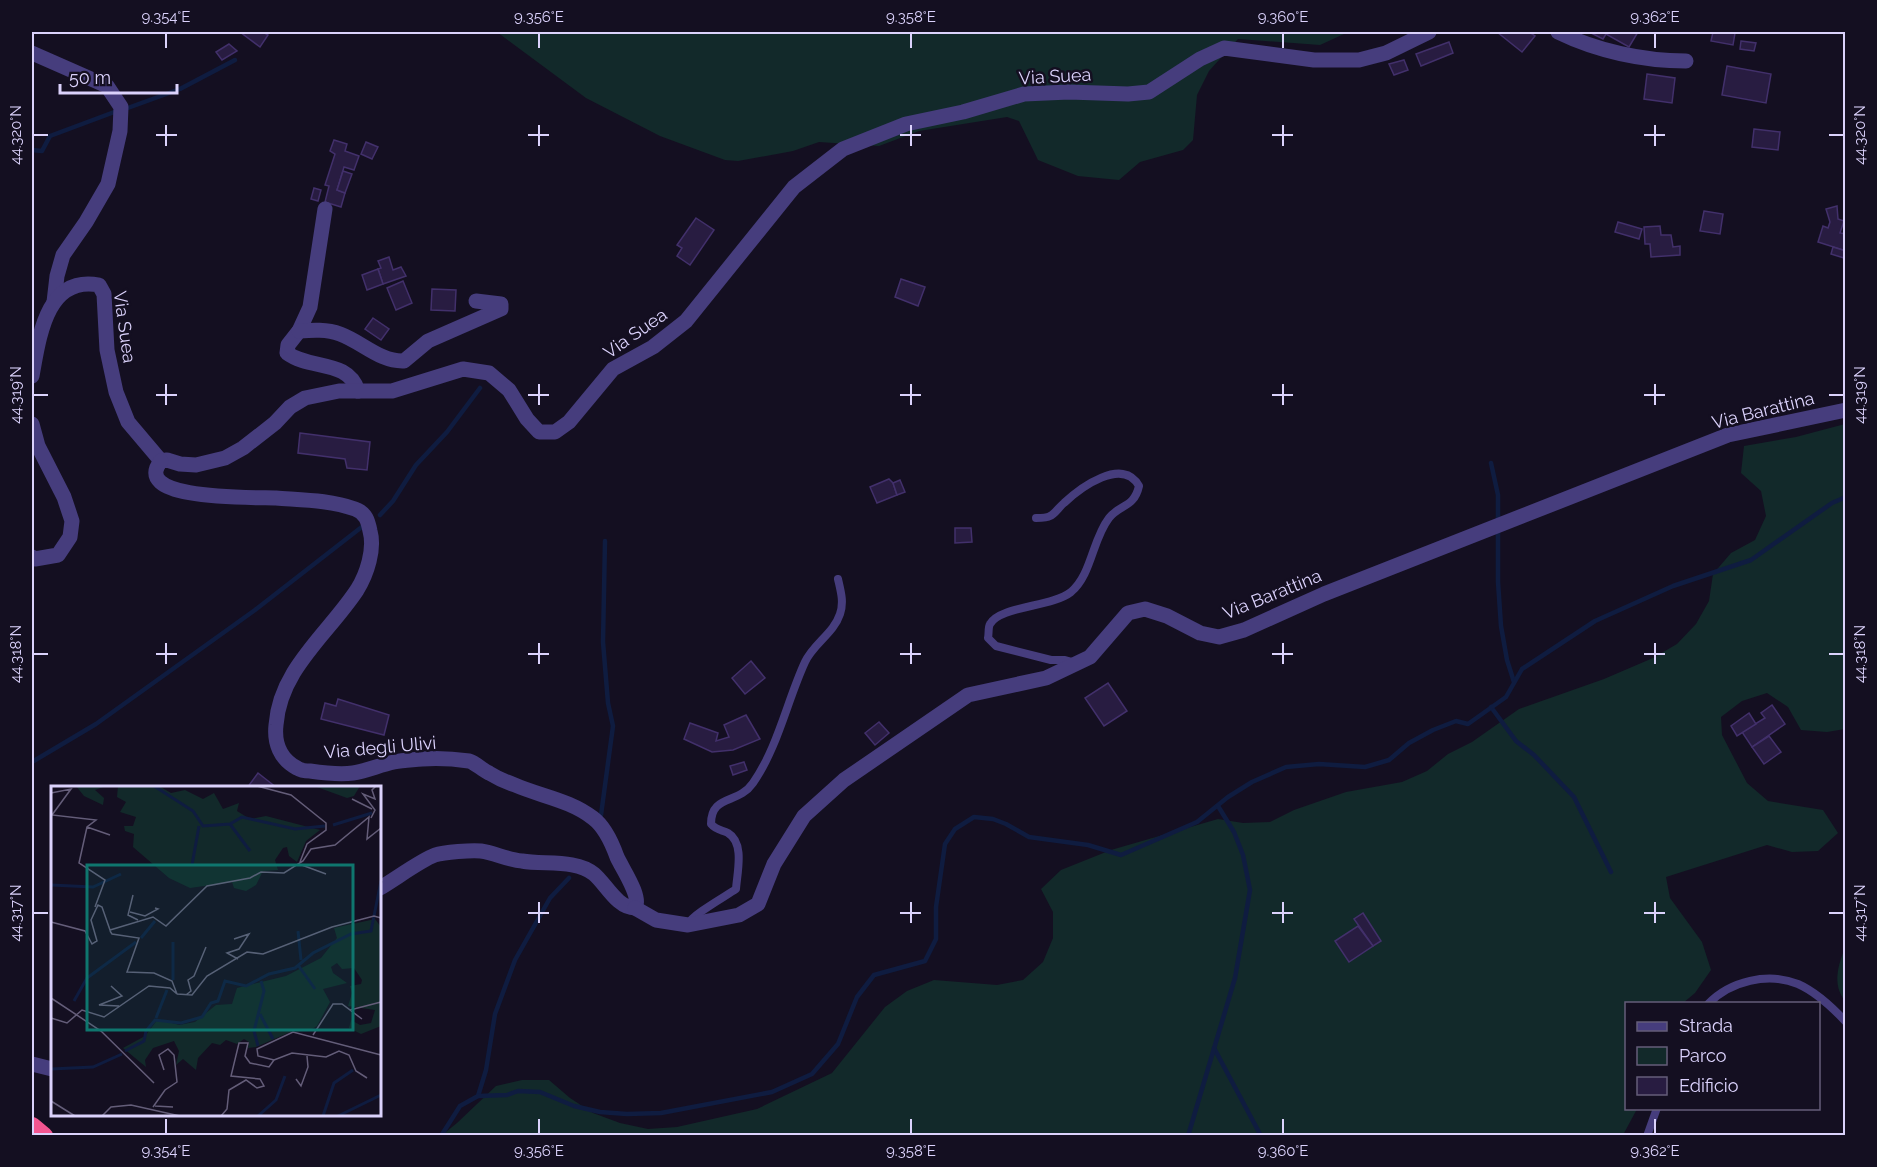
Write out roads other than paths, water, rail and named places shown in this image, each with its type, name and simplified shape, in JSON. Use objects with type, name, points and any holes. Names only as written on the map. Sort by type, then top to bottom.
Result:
[{"type":"highway","points":[[32,1126],[44,1136]]},
{"type":"street","name":"Via Suea","points":[[32,376],[38,340],[49,310],[61,293],[76,284],[90,283],[99,285],[104,294],[107,350],[116,392],[128,422],[161,461],[196,465],[225,458],[243,448],[275,423],[290,407],[305,398],[339,392],[392,391],[463,369],[489,373],[509,390],[527,419],[539,432],[555,432],[569,422],[614,369],[653,347],[686,321],[794,187],[843,149],[906,124],[963,112],[1024,94],[1149,92],[1200,59],[1224,48],[1314,60],[1359,60],[1386,53],[1429,32]]},
{"type":"street","points":[[1558,32],[1607,50],[1651,61],[1686,61]]},
{"type":"street","points":[[32,53],[107,86],[121,107],[120,131],[108,184],[63,255],[57,276],[54,302]]},
{"type":"street","points":[[325,209],[310,307],[288,345],[287,353],[305,361],[347,373],[355,382],[358,391]]},
{"type":"street","points":[[298,331],[318,330],[339,333],[389,359],[404,361],[428,341],[501,309],[501,304],[476,301]]},
{"type":"street","name":"Via Barattina","points":[[635,908],[656,920],[688,924],[740,915],[758,904],[774,864],[804,816],[844,780],[968,695],[1046,678],[1090,657],[1128,613],[1145,609],[1167,616],[1200,633],[1219,637],[1244,630],[1324,594],[1728,435],[1845,410]]},
{"type":"street","points":[[32,424],[38,446],[64,497],[72,520],[70,537],[58,555],[35,559],[32,557]]},
{"type":"street","name":"Via degli Ulivi","points":[[161,461],[158,465],[157,476],[160,483],[175,490],[219,497],[272,497],[329,502],[358,510],[367,518],[372,539],[368,564],[358,588],[306,654],[287,683],[277,713],[275,738],[281,755],[298,769],[325,773],[352,773],[396,761],[426,759],[471,762],[516,786],[579,808],[595,819],[612,843],[622,869],[638,898],[635,908]]},
{"type":"street","points":[[381,887],[436,855],[480,851],[520,861],[566,864],[583,868],[594,874],[620,902],[629,908],[635,908]]},
{"type":"street","points":[[32,1064],[51,1070]]},
{"type":"lane","points":[[1036,518],[1051,516],[1084,486],[1105,476],[1124,473],[1134,477],[1139,486],[1132,502],[1110,516],[1097,537],[1082,578],[1072,591],[1058,600],[999,615],[990,624],[988,638],[996,646],[1051,660],[1077,663]]},
{"type":"lane","points":[[688,924],[691,918],[736,889],[738,858],[736,841],[711,825],[711,814],[715,807],[743,794],[752,784],[771,750],[806,659],[839,618],[844,603],[838,579]]},
{"type":"lane","points":[[1710,1002],[1737,984],[1761,980],[1781,980],[1811,991],[1845,1022]]},
{"type":"lane","points":[[1647,1136],[1657,1110]]},
{"type":"waterway","points":[[125,109],[180,89],[235,60]]},
{"type":"waterway","points":[[32,150],[42,151],[50,136],[117,111]]},
{"type":"waterway","points":[[380,515],[393,501],[416,465],[447,432],[480,388]]},
{"type":"waterway","points":[[1491,463],[1498,495],[1498,582],[1501,626],[1507,660],[1514,682]]},
{"type":"waterway","points":[[441,1136],[460,1106],[478,1096],[507,1095],[518,1091],[540,1092],[574,1106],[600,1112],[661,1113],[772,1092],[812,1074],[838,1044],[857,997],[874,975],[925,961],[936,939],[936,907],[945,844],[955,829],[974,817],[993,819],[1029,837],[1088,845],[1121,855],[1197,822],[1228,797],[1252,782],[1286,767],[1319,764],[1365,767],[1389,760],[1409,743],[1433,730],[1456,721],[1468,724],[1506,697],[1522,669],[1595,621],[1673,586],[1751,560],[1832,503],[1846,497]]},
{"type":"waterway","points":[[32,762],[96,724],[255,610],[363,526]]},
{"type":"waterway","points":[[601,815],[613,726],[608,703],[603,642],[605,541]]},
{"type":"waterway","points":[[1491,707],[1516,741],[1534,755],[1574,797],[1611,872]]},
{"type":"waterway","points":[[1188,1136],[1235,978],[1250,890],[1243,855],[1234,832],[1218,806]]},
{"type":"waterway","points":[[478,1096],[486,1070],[495,1014],[515,960],[550,898],[569,878]]},
{"type":"waterway","points":[[1214,1048],[1261,1136]]}]
